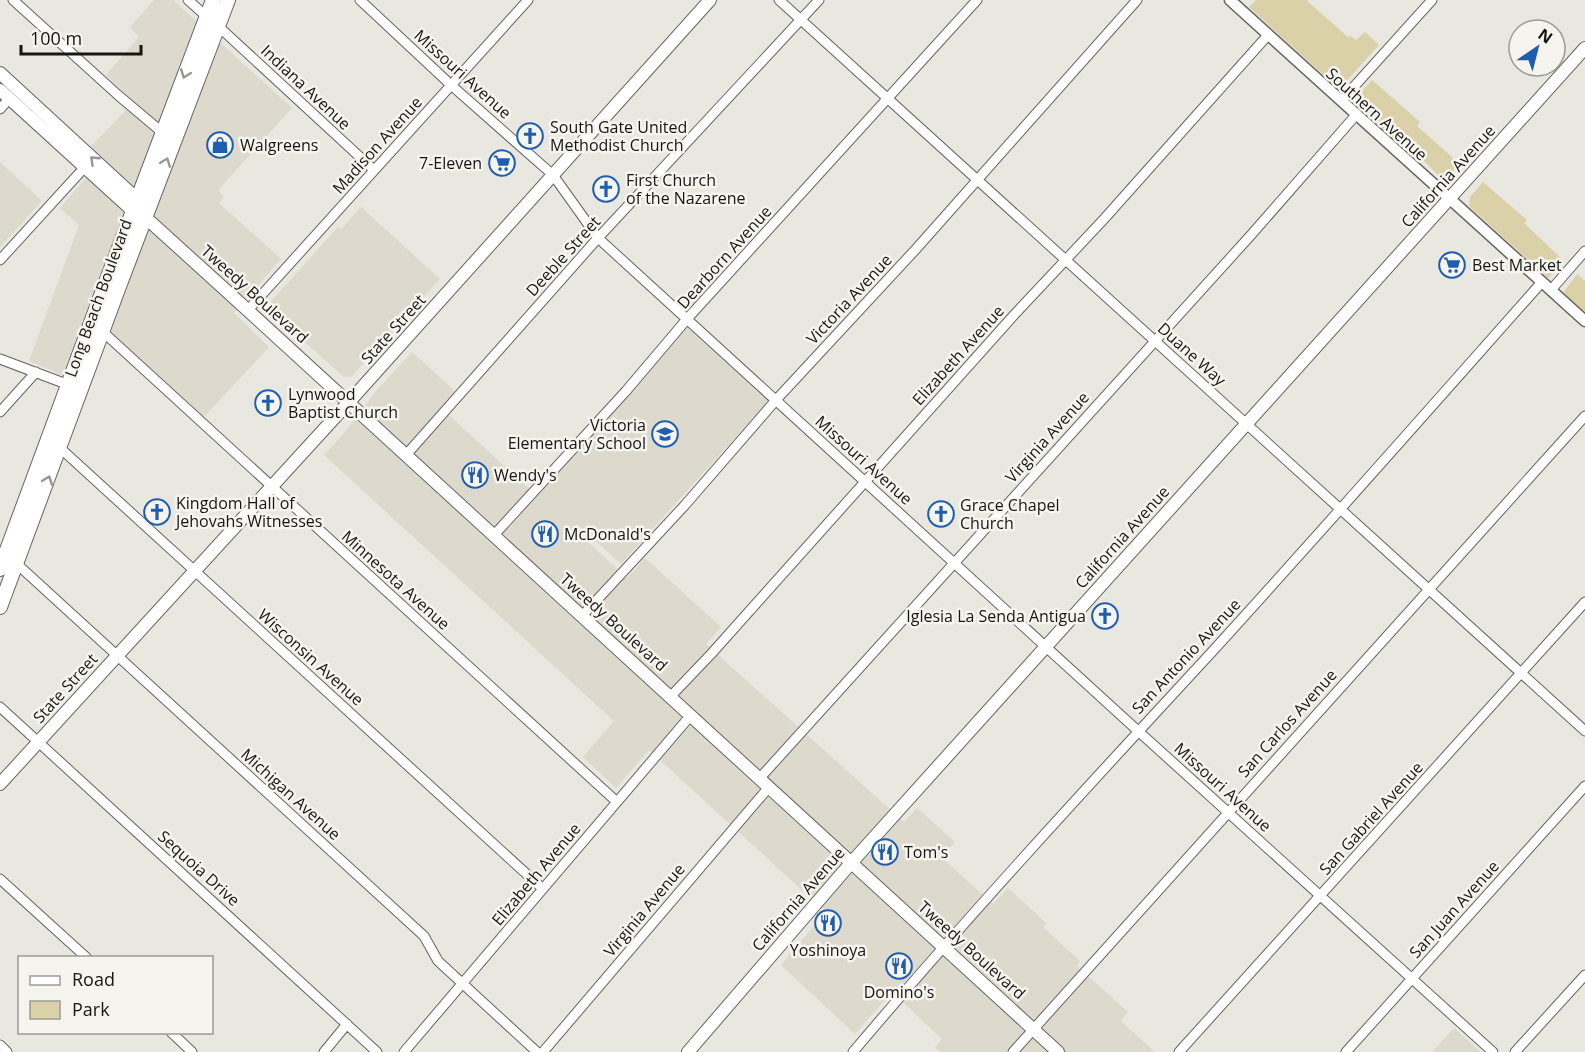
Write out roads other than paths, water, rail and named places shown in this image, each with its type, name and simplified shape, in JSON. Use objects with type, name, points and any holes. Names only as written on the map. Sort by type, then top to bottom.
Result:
[{"type":"main road","name":"Long Beach Boulevard","points":[[0,608],[102,331],[163,133],[213,0]]},
{"type":"main road","name":"Long Beach Boulevard","points":[[0,569],[62,403],[139,209],[228,0]]},
{"type":"main road","name":"State Street","points":[[0,784],[349,402],[711,0]]},
{"type":"main road","name":"California Avenue","points":[[688,1052],[851,863],[1585,48]]},
{"type":"main road","name":"Tweedy Boulevard","points":[[0,73],[139,209],[248,310],[1059,1052]]},
{"type":"main road","name":"Tweedy Boulevard","points":[[5,95],[84,168],[139,209]]},
{"type":"main road","points":[[59,447],[56,440],[66,411],[62,403]]},
{"type":"street","points":[[13,0],[116,94],[163,133]]},
{"type":"street","points":[[188,0],[207,16]]},
{"type":"street","name":"Missouri Avenue","points":[[360,0],[451,85],[553,175],[598,238],[1493,1052]]},
{"type":"street","name":"Madison Avenue","points":[[248,310],[528,0]]},
{"type":"street","name":"Duane Way","points":[[779,0],[1585,731]]},
{"type":"street","name":"Deeble Street","points":[[406,454],[598,238],[819,0]]},
{"type":"street","name":"Dearborn Avenue","points":[[494,535],[976,0]]},
{"type":"street","name":"Victoria Avenue","points":[[582,616],[978,180],[1137,0]]},
{"type":"street","points":[[1341,100],[1432,0]]},
{"type":"street","name":"Southern Avenue","points":[[1237,2],[1268,35],[1585,321]]},
{"type":"street","name":"Indiana Avenue","points":[[218,26],[374,170]]},
{"type":"street","name":"Elizabeth Avenue","points":[[671,696],[1268,35]]},
{"type":"street","points":[[0,110],[5,95]]},
{"type":"street","name":"Virginia Avenue","points":[[543,1052],[764,783],[955,562],[1356,115]]},
{"type":"street","points":[[0,260],[84,168]]},
{"type":"street","points":[[1551,290],[1585,251]]},
{"type":"street","name":"San Antonio Avenue","points":[[853,1052],[943,946],[1340,509],[1542,282]]},
{"type":"street","name":"Minnesota Avenue","points":[[102,331],[617,802]]},
{"type":"street","points":[[0,359],[69,385]]},
{"type":"street","points":[[0,412],[36,372]]},
{"type":"street","name":"San Carlos Avenue","points":[[1013,1052],[1585,416]]},
{"type":"street","name":"Wisconsin Avenue","points":[[59,447],[543,889]]},
{"type":"street","name":"Michigan Avenue","points":[[17,564],[424,936],[438,961],[537,1052]]},
{"type":"street","name":"San Gabriel Avenue","points":[[1179,1052],[1585,602]]},
{"type":"street","name":"Sequoia Drive","points":[[0,707],[377,1052]]},
{"type":"street","name":"Elizabeth Avenue","points":[[404,1052],[691,715]]},
{"type":"street","name":"San Juan Avenue","points":[[1346,1052],[1585,786]]},
{"type":"street","points":[[0,879],[86,956]]},
{"type":"street","points":[[1515,1052],[1585,975]]},
{"type":"street","points":[[324,1052],[347,1024]]},
{"type":"street","points":[[173,1034],[192,1052]]},
{"type":"street","points":[[0,1045],[7,1052]]},
{"type":"place","name":"South Gate United Methodist Church","points":[[530,136]]},
{"type":"place","name":"Walgreens","points":[[220,145]]},
{"type":"place","name":"7-Eleven","points":[[502,163]]},
{"type":"place","name":"First Church of the Nazarene","points":[[606,189]]},
{"type":"place","name":"Best Market","points":[[1452,265]]},
{"type":"place","name":"Lynwood Baptist Church","points":[[268,403]]},
{"type":"place","name":"Victoria Elementary School","points":[[665,434]]},
{"type":"place","name":"Wendy's","points":[[475,475]]},
{"type":"place","name":"Kingdom Hall of Jehovahs Witnesses","points":[[157,512]]},
{"type":"place","name":"Grace Chapel Church","points":[[941,514]]},
{"type":"place","name":"McDonald's","points":[[545,534]]},
{"type":"place","name":"Iglesia La Senda Antigua","points":[[1105,616]]},
{"type":"place","name":"Tom's","points":[[885,852]]},
{"type":"place","name":"Yoshinoya","points":[[828,923]]},
{"type":"place","name":"Domino's","points":[[899,966]]}]
